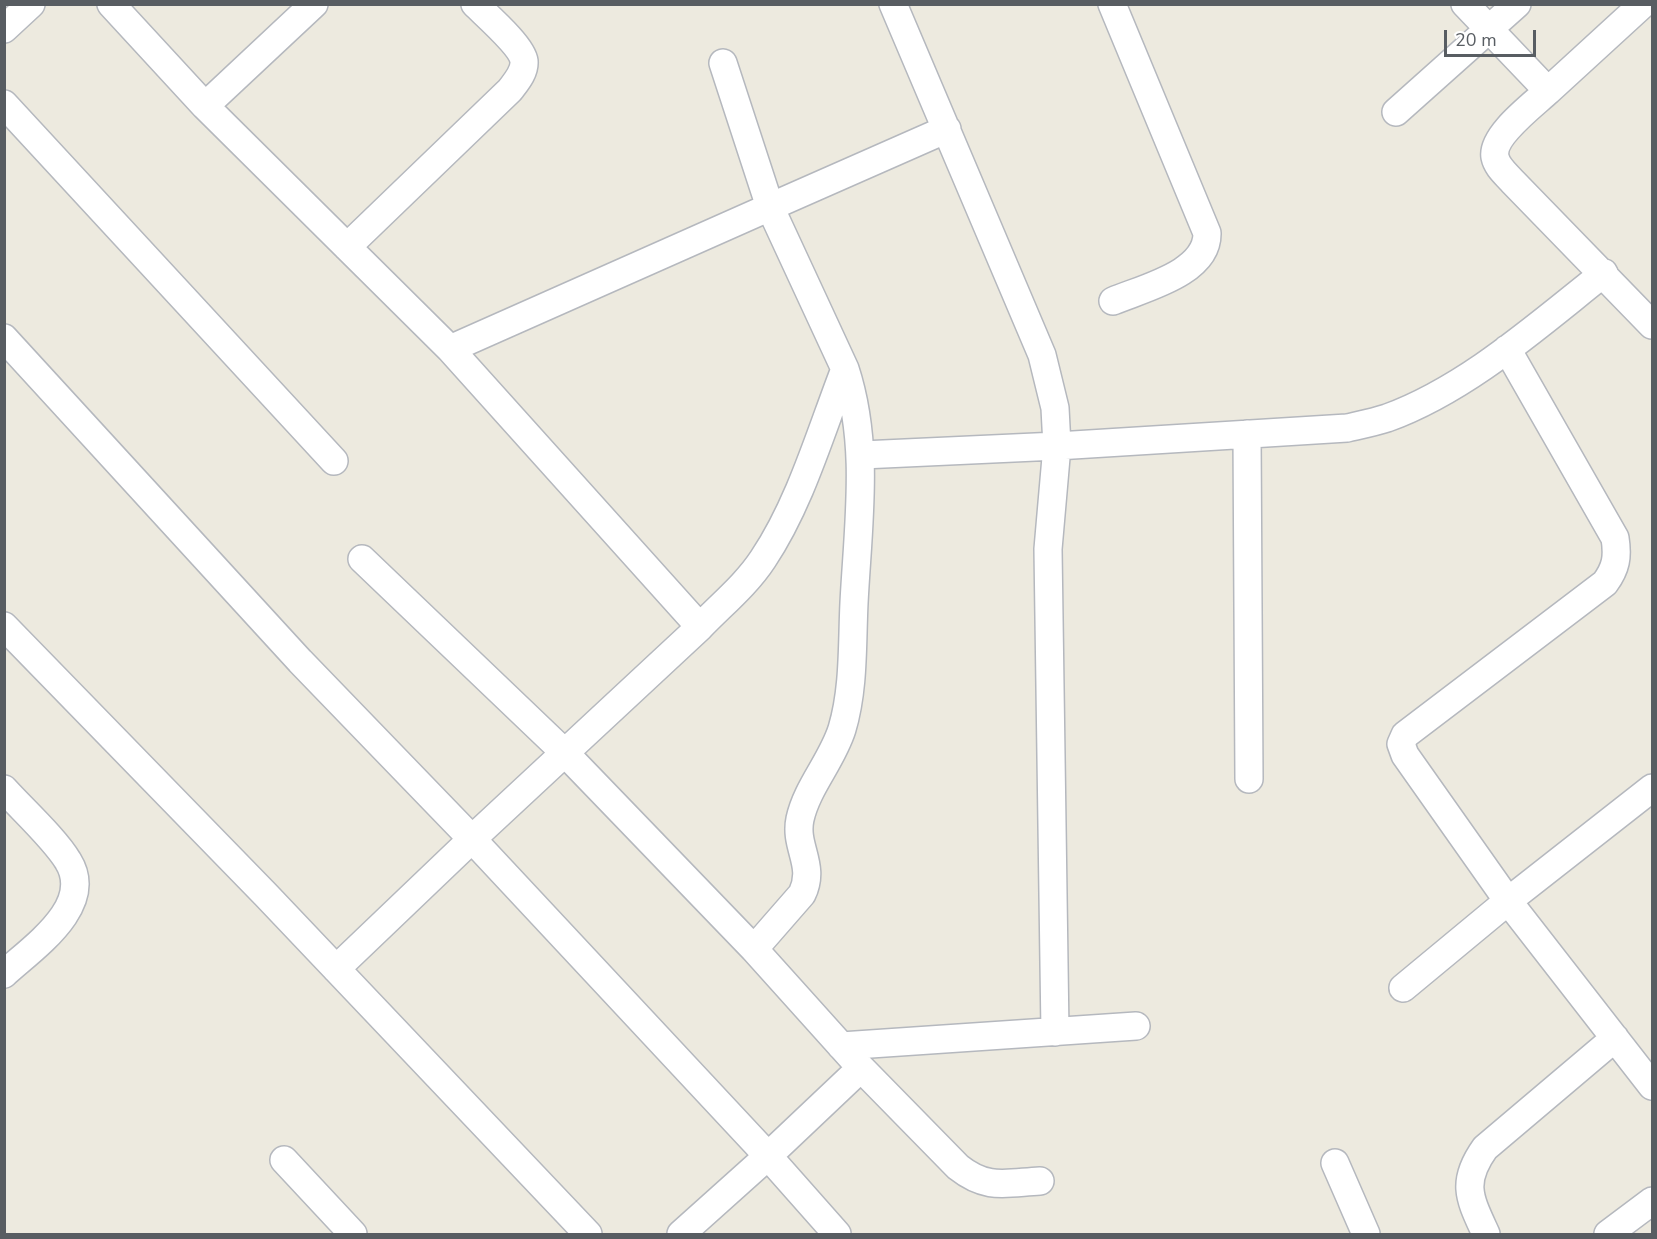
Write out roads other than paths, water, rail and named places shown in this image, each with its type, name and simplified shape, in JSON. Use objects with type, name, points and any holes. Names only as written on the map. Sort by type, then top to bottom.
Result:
[{"type":"street","points":[[4,29],[31,4]]},
{"type":"street","points":[[111,4],[205,106],[450,349],[700,627]]},
{"type":"street","points":[[205,106],[314,4]]},
{"type":"street","points":[[347,247],[510,90],[521,76],[524,62],[519,51],[475,4]]},
{"type":"street","points":[[893,4],[1042,355],[1055,408],[1057,446],[1048,549],[1055,1032]]},
{"type":"street","points":[[1112,4],[1207,232],[1207,243],[1203,253],[1185,270],[1113,301]]},
{"type":"street","points":[[1465,4],[1548,91]]},
{"type":"street","points":[[1396,112],[1517,4]]},
{"type":"street","points":[[1646,9],[1548,91],[1502,136],[1495,148],[1496,159],[1512,181],[1653,325]]},
{"type":"street","points":[[723,63],[770,207],[845,369],[854,395],[862,455],[849,701],[833,754],[805,804],[800,821],[800,837],[808,871],[807,884],[802,894],[754,950]]},
{"type":"street","points":[[4,104],[334,461]]},
{"type":"street","points":[[450,349],[947,129]]},
{"type":"street","points":[[862,455],[1057,446],[1347,428],[1386,418],[1425,401],[1507,350],[1604,273]]},
{"type":"street","points":[[4,338],[300,661],[472,838],[768,1156],[837,1234]]},
{"type":"street","points":[[1507,350],[1615,538],[1618,555],[1614,571],[1605,584],[1402,740],[1406,755],[1508,901],[1653,1086]]},
{"type":"street","points":[[336,969],[746,581],[774,543],[787,516],[845,369]]},
{"type":"street","points":[[1247,434],[1249,779]]},
{"type":"street","points":[[362,560],[565,753],[754,950],[861,1068],[958,1167],[975,1181],[990,1184],[1040,1180]]},
{"type":"street","points":[[4,626],[336,969],[588,1234]]},
{"type":"street","points":[[1403,988],[1508,901],[1653,788]]},
{"type":"street","points":[[4,789],[68,861],[76,887],[68,909],[56,926],[4,974]]},
{"type":"street","points":[[842,1046],[1136,1026]]},
{"type":"street","points":[[1486,1234],[1474,1207],[1468,1183],[1472,1167],[1485,1148],[1615,1038]]},
{"type":"street","points":[[681,1234],[861,1068]]},
{"type":"street","points":[[284,1160],[353,1234]]},
{"type":"street","points":[[1335,1163],[1366,1234]]},
{"type":"street","points":[[1608,1234],[1653,1201]]}]
